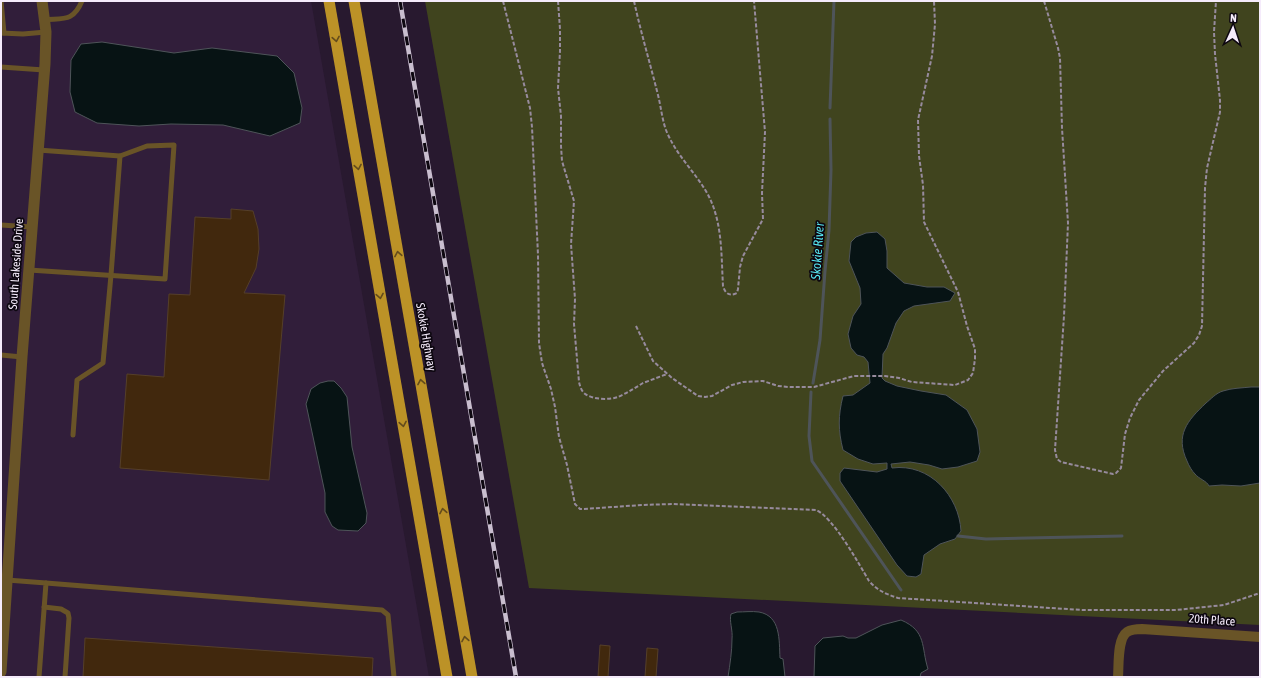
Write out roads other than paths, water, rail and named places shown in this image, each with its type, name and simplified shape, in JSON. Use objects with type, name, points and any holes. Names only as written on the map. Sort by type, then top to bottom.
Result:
[{"type":"highway","points":[[329,1],[447,677]]},
{"type":"highway","name":"Skokie Highway","points":[[354,1],[472,677]]},
{"type":"street","name":"South Lakeside Drive","points":[[1,672],[4,594],[7,580],[5,560],[44,70],[46,32],[42,1]]},
{"type":"street","name":"20th Place","points":[[1118,677],[1122,638],[1127,632],[1132,630],[1162,630],[1260,637]]},
{"type":"lane","points":[[1,1],[2,33],[22,34],[46,32]]},
{"type":"lane","points":[[44,20],[70,17],[78,11],[82,1]]},
{"type":"lane","points":[[1,67],[44,70]]},
{"type":"lane","points":[[28,270],[165,279],[174,145],[147,146],[120,156],[38,150]]},
{"type":"lane","points":[[73,435],[77,380],[102,363],[112,275],[120,156]]},
{"type":"lane","points":[[1,225],[32,227]]},
{"type":"lane","points":[[1,355],[22,357]]},
{"type":"lane","points":[[7,580],[382,610],[388,615],[394,677]]},
{"type":"lane","points":[[39,677],[46,583]]},
{"type":"lane","points":[[44,607],[61,609],[68,613],[70,618],[65,677]]},
{"type":"waterway","name":"Skokie River","points":[[830,108],[834,1]]},
{"type":"waterway","name":"Skokie River","points":[[813,383],[820,340],[829,230],[831,170],[830,119]]},
{"type":"waterway","name":"Skokie River","points":[[811,392],[809,436],[812,461],[901,590]]},
{"type":"waterway","points":[[958,536],[986,539],[1122,536]]},
{"type":"railway","points":[[400,1],[516,677]]}]
